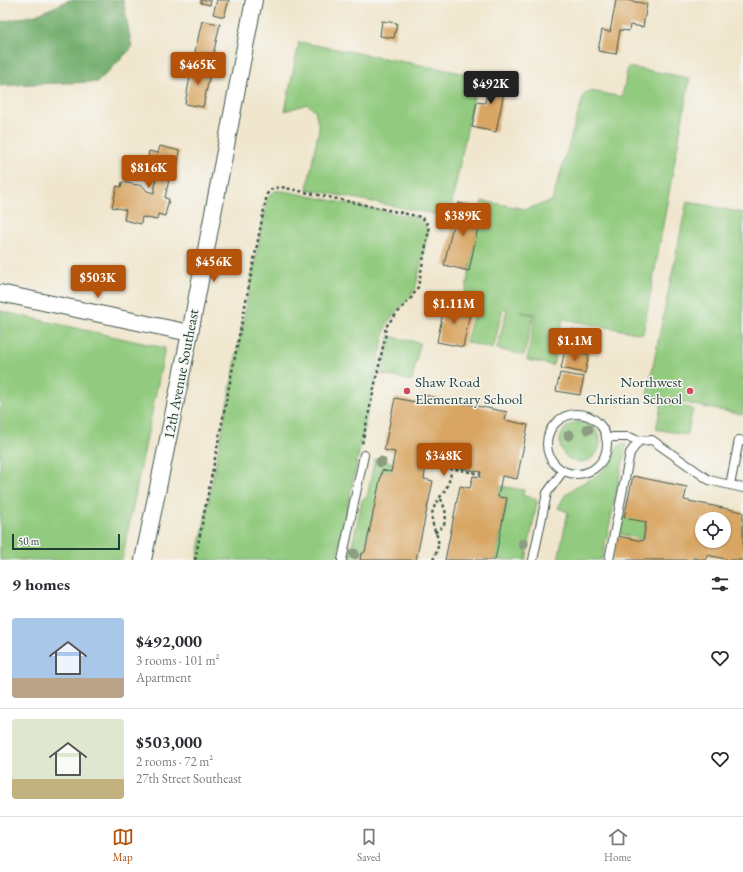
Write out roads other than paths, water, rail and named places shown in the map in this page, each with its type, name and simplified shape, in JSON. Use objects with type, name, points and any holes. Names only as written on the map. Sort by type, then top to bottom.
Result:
[{"type":"street","name":"12th Avenue Southeast","points":[[143,560],[190,333],[254,0]]},
{"type":"street","points":[[0,293],[190,333]]},
{"type":"lane","points":[[567,414],[586,414],[595,419],[606,434],[606,453],[601,462],[593,470],[573,474],[563,471],[554,465],[548,456],[546,446],[547,435],[558,419],[567,414]]},
{"type":"lane","points":[[606,439],[613,437],[629,437],[639,441],[652,440],[709,480],[743,488]]},
{"type":"lane","points":[[730,485],[739,440],[743,441]]},
{"type":"lane","points":[[609,560],[630,452],[639,441]]},
{"type":"lane","points":[[342,560],[364,455]]},
{"type":"lane","points":[[533,560],[547,493],[563,471]]},
{"type":"place","name":"Shaw Road Elementary School","points":[[407,391]]},
{"type":"place","name":"Northwest Christian School","points":[[690,391]]}]
